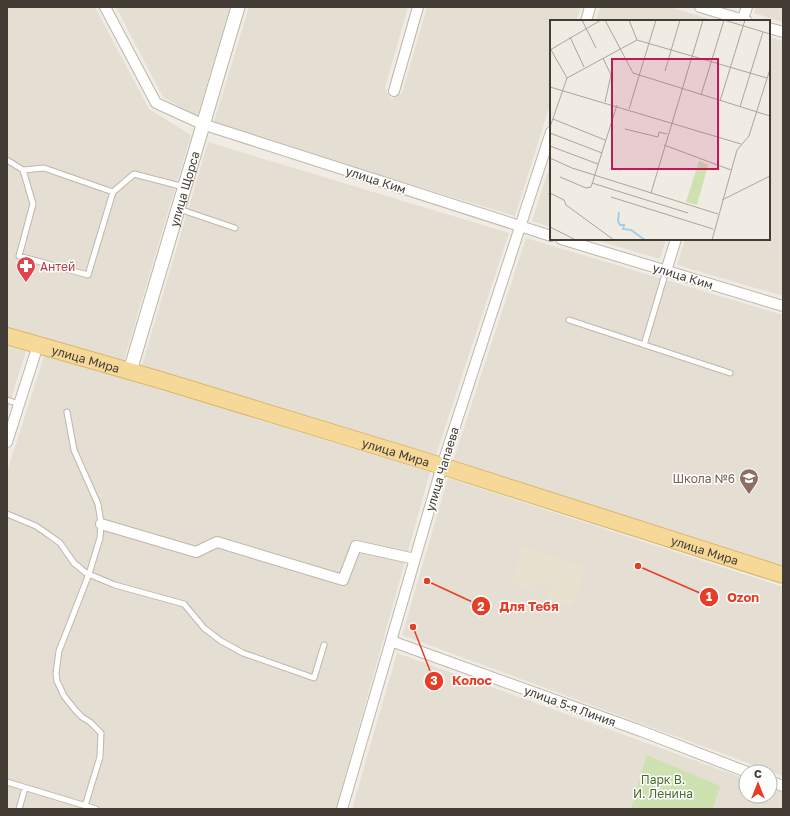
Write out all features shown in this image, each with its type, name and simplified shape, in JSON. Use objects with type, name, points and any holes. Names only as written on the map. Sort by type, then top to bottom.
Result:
[{"type":"main road","name":"улица Мира","points":[[7,336],[130,371],[442,466],[783,575]]},
{"type":"street","name":"улица Ким","points":[[106,7],[156,103],[202,124],[550,236]]},
{"type":"street","name":"улица Щорса","points":[[130,371],[179,209],[202,124],[238,7]]},
{"type":"street","points":[[394,91],[418,7]]},
{"type":"street","points":[[586,20],[590,7]]},
{"type":"street","points":[[700,7],[741,20]]},
{"type":"street","points":[[744,20],[746,7]]},
{"type":"street","points":[[770,28],[783,32]]},
{"type":"street","name":"улица Чапаева","points":[[342,809],[442,466],[550,135]]},
{"type":"street","name":"улица Ким","points":[[564,240],[783,306]]},
{"type":"street","points":[[666,271],[676,240]]},
{"type":"street","points":[[7,442],[38,345]]},
{"type":"street","points":[[101,524],[196,552],[216,542],[343,580],[356,546],[415,559]]},
{"type":"street","name":"улица 5-я Линия","points":[[391,641],[641,731],[738,768]]},
{"type":"lane","points":[[7,160],[23,170],[44,168],[113,192]]},
{"type":"lane","points":[[23,170],[32,204],[19,256],[88,275],[113,192],[134,174],[185,187]]},
{"type":"lane","points":[[179,209],[235,228]]},
{"type":"lane","points":[[644,345],[666,271]]},
{"type":"lane","points":[[569,320],[730,373]]},
{"type":"lane","points":[[7,400],[19,404]]},
{"type":"lane","points":[[67,412],[74,450],[98,504],[101,524],[100,538],[89,574],[59,651],[56,674],[57,681],[68,701],[79,714],[101,733],[100,757],[85,806]]},
{"type":"lane","points":[[7,514],[36,526],[60,543],[74,563],[89,574],[115,585],[184,604],[204,628],[221,641],[243,652],[314,678],[324,645]]},
{"type":"lane","points":[[7,782],[96,809]]},
{"type":"lane","points":[[20,809],[25,788]]},
{"type":"shaded area","points":[[7,7],[95,7],[149,109],[191,135],[124,360],[7,327]]},
{"type":"shaded area","points":[[116,7],[230,7],[197,117],[163,97]]},
{"type":"shaded area","points":[[249,7],[408,7],[385,88],[391,99],[402,93],[427,7],[581,7],[576,20],[550,20],[550,104],[515,216],[213,125]]},
{"type":"shaded area","points":[[600,7],[669,7],[713,20],[596,20]]},
{"type":"shaded area","points":[[756,7],[783,7],[783,22],[754,13]]},
{"type":"shaded area","points":[[770,37],[783,41],[783,296],[677,265],[685,240],[770,240]]},
{"type":"shaded area","points":[[208,142],[509,233],[436,455],[142,365]]},
{"type":"shaded area","points":[[550,165],[550,227],[532,221]]},
{"type":"shaded area","points":[[526,238],[783,315],[783,565],[453,461]]},
{"type":"shaded area","points":[[595,240],[666,240],[660,259]]},
{"type":"shaded area","points":[[7,346],[26,351],[7,412]]},
{"type":"shaded area","points":[[44,356],[430,472],[336,809],[7,809],[7,472]]},
{"type":"shaded area","points":[[448,478],[783,587],[783,776],[778,774],[778,764],[751,764],[402,635]]},
{"type":"shaded area","points":[[523,547],[585,567],[572,606],[548,600],[552,585],[535,582],[535,593],[511,583]]},
{"type":"shaded area","points":[[397,653],[738,776],[738,804],[778,804],[778,790],[783,792],[783,809],[352,809]]},
{"type":"green space","name":"Парк В. И. Ленина","points":[[647,755],[720,786],[713,809],[631,809]]},
{"type":"place","name":"Антей","points":[[26,283]]},
{"type":"place","name":"Школа №6","points":[[749,495]]},
{"type":"place","name":"Ozon","points":[[638,566]]},
{"type":"place","name":"Для Тебя","points":[[427,581]]},
{"type":"place","name":"Колос","points":[[413,627]]}]
